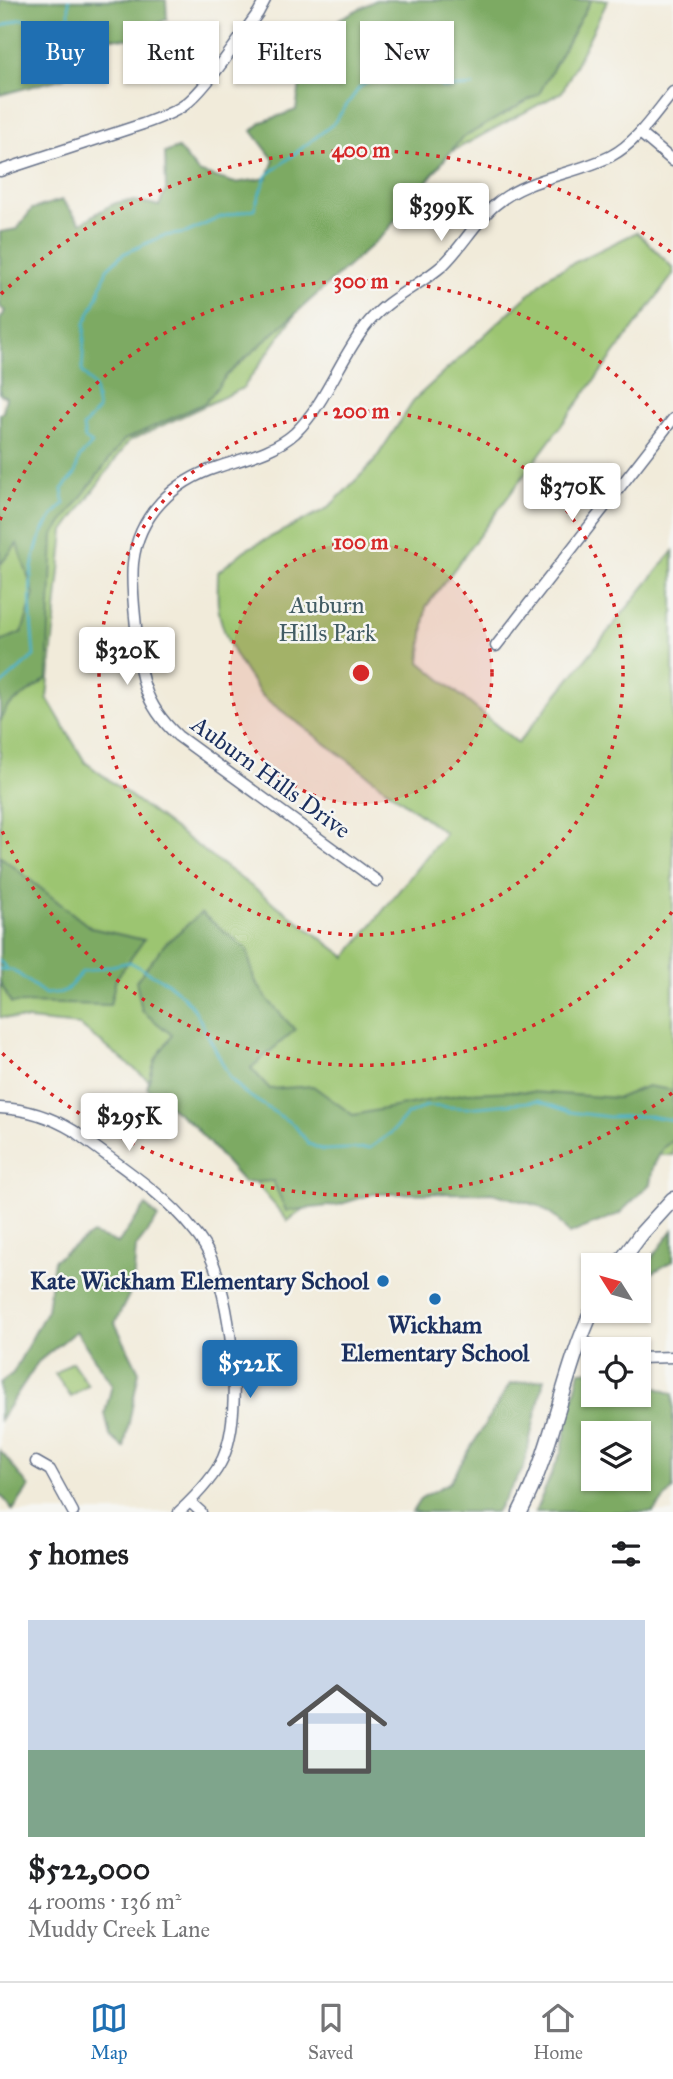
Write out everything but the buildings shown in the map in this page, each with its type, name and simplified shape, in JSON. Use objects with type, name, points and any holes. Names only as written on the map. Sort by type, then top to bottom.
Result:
[{"type":"main road","points":[[627,1253],[673,1199]]},
{"type":"main road","points":[[520,1512],[543,1463],[579,1340],[587,1323]]},
{"type":"street","points":[[0,171],[143,124],[185,105],[219,65],[265,0]]},
{"type":"street","name":"Auburn Hills Drive","points":[[377,881],[178,736],[153,707],[145,692],[138,667],[132,577],[137,542],[152,512],[179,485],[203,472],[270,450],[298,430],[314,410],[367,324],[388,303],[444,264],[495,205],[526,186],[612,155],[640,133],[673,92]]},
{"type":"street","points":[[640,133],[673,161]]},
{"type":"street","points":[[496,646],[673,419]]},
{"type":"street","points":[[0,1108],[32,1112],[74,1131],[171,1206],[193,1230],[214,1264],[229,1333],[234,1412],[222,1461],[179,1512]]},
{"type":"street","points":[[651,1358],[673,1357]]},
{"type":"street","points":[[36,1462],[50,1470],[73,1512]]},
{"type":"street","points":[[190,1502],[201,1512]]},
{"type":"green space","points":[[0,0],[166,0],[167,19],[123,21],[123,39],[109,38],[109,21],[21,21],[21,84],[41,84],[0,95]]},
{"type":"green space","points":[[376,0],[591,0],[539,94],[461,139],[385,233],[227,375],[205,403],[124,440],[53,535],[47,679],[7,707],[0,722],[0,642],[22,632],[34,594],[17,544],[0,565],[0,414],[3,412],[6,397],[0,394],[0,320],[5,311],[0,307],[0,232],[17,229],[32,209],[62,200],[81,223],[118,202],[135,201],[159,206],[166,190],[165,153],[178,148],[198,172],[235,183],[267,178],[274,160],[252,131],[262,122],[296,110],[300,84],[346,84],[346,21],[339,19]]},
{"type":"green space","name":"Auburn Hills Park","points":[[421,0],[608,0],[562,92],[447,154],[316,285],[243,388],[129,441],[64,531],[47,698],[85,762],[346,957],[445,833],[262,696],[241,665],[224,631],[218,606],[218,572],[245,550],[328,508],[373,463],[415,399],[551,274],[637,232],[673,268],[673,275],[426,607],[420,662],[518,743],[673,551],[673,1155],[374,1157],[288,1221],[210,1129],[79,1025],[0,1017],[0,554],[360,80],[360,84],[454,84],[454,21],[405,21]]},
{"type":"green space","points":[[0,856],[91,928],[144,940],[116,979],[110,1005],[11,1003],[0,982]]},
{"type":"green space","points":[[201,913],[247,949],[254,979],[268,1000],[295,1030],[251,1068],[270,1089],[313,1086],[353,1115],[467,1093],[516,1091],[618,1098],[647,1086],[673,1090],[673,1140],[663,1148],[653,1167],[650,1184],[619,1214],[569,1234],[557,1219],[539,1206],[492,1193],[373,1194],[338,1205],[286,1211],[273,1181],[244,1183],[194,1126],[147,1088],[155,1060],[172,1035],[142,1011],[136,981],[165,944]]},
{"type":"green space","points":[[146,1205],[158,1218],[136,1247],[133,1287],[115,1323],[139,1372],[124,1448],[110,1436],[105,1413],[112,1385],[76,1331],[38,1362],[0,1420],[0,1383],[13,1373],[47,1310],[54,1260],[92,1234],[118,1243]]},
{"type":"green space","points":[[673,1230],[673,1261],[651,1273],[651,1259]]},
{"type":"green space","points":[[72,1362],[88,1385],[71,1397],[55,1374]]},
{"type":"green space","points":[[580,1371],[581,1407],[651,1407],[651,1386],[673,1394],[673,1489],[653,1512],[535,1512],[561,1452]]},
{"type":"green space","points":[[544,1379],[523,1469],[496,1512],[412,1512],[421,1498],[449,1483],[510,1384]]},
{"type":"green space","points":[[0,1450],[29,1487],[13,1510],[0,1494]]},
{"type":"waterway","points":[[0,27],[21,19],[36,21],[50,17],[62,26],[69,15],[69,0]]},
{"type":"waterway","points":[[0,686],[34,656],[30,595],[35,555],[50,519],[64,504],[62,489],[75,474],[79,458],[92,444],[85,439],[83,427],[98,410],[94,387],[82,371],[85,323],[107,269],[123,254],[163,236],[186,233],[221,217],[254,209],[266,176],[333,124],[359,88],[403,60],[421,68],[443,88],[473,86]]},
{"type":"waterway","points":[[0,961],[7,969]]},
{"type":"waterway","points":[[0,969],[13,970],[45,994],[65,992],[82,972],[130,962],[168,983],[196,1012],[230,1078],[245,1093],[294,1125],[309,1144],[323,1150],[370,1148],[392,1132],[407,1115],[426,1106],[467,1108],[538,1101],[570,1112],[609,1117],[649,1116],[673,1120]]},
{"type":"place","name":"Kate Wickham Elementary School","points":[[383,1281]]},
{"type":"place","name":"Wickham Elementary School","points":[[435,1299]]}]
